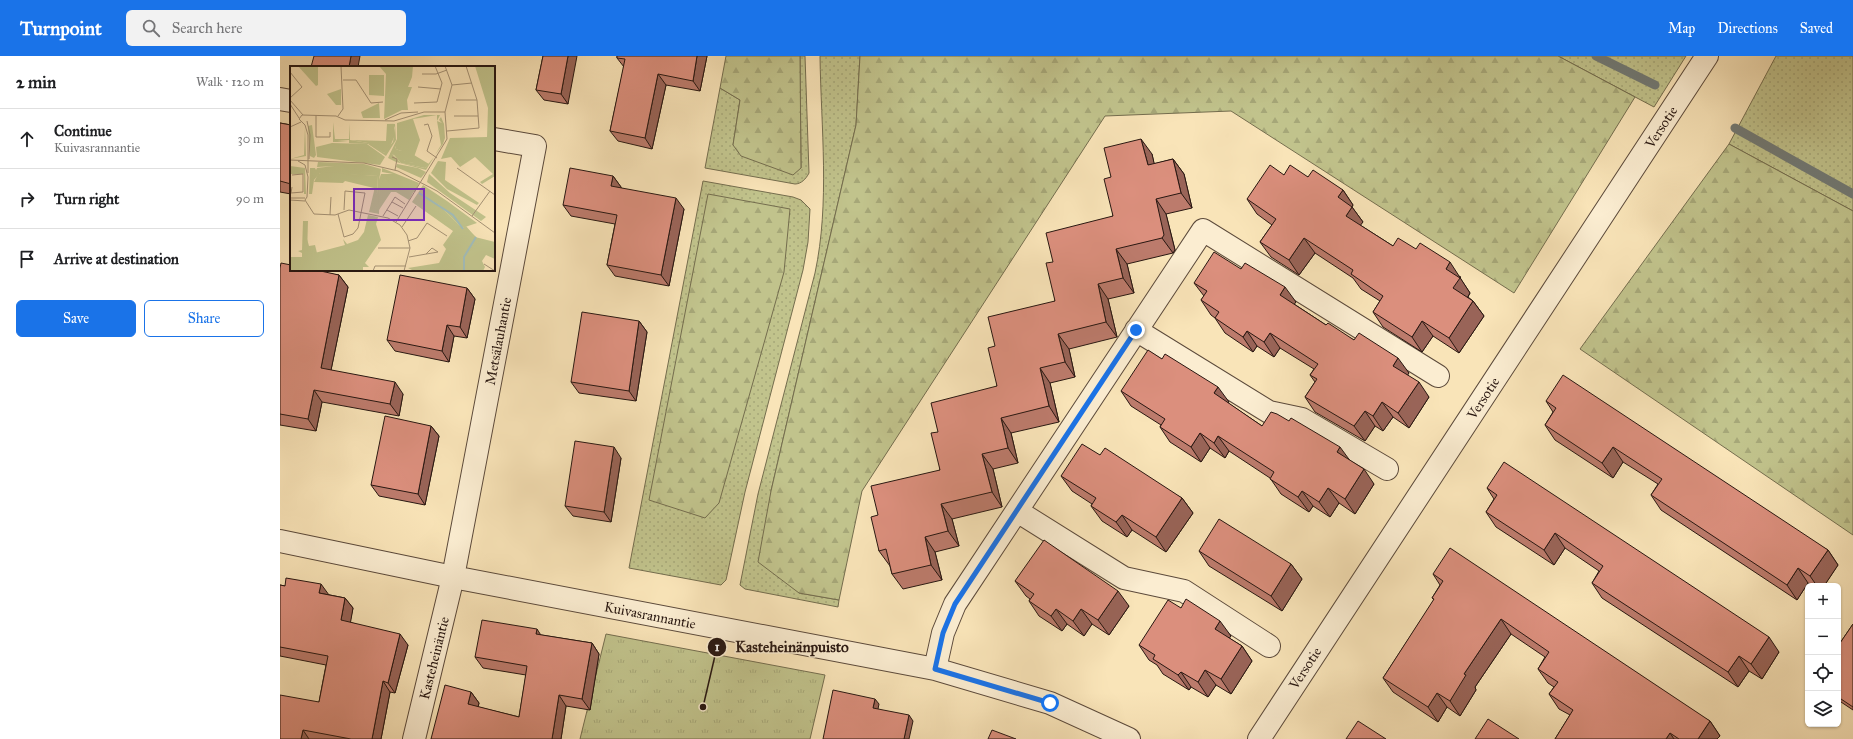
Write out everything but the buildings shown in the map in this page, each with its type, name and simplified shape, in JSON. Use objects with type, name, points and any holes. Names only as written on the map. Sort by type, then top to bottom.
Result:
[{"type":"street","name":"Versotie","points":[[1259,739],[1707,56]]},
{"type":"street","points":[[280,99],[290,101]]},
{"type":"street","name":"Metsälauhantie","points":[[453,577],[535,146],[495,139]]},
{"type":"street","points":[[935,669],[943,633],[955,604],[1203,230],[1438,376]]},
{"type":"street","points":[[1136,330],[1269,412],[1302,419],[1387,469]]},
{"type":"street","points":[[1017,511],[1124,578],[1184,592],[1269,646]]},
{"type":"street","name":"Kuivasrannantie","points":[[280,541],[453,577],[935,669],[1050,703],[1129,739]]},
{"type":"street","name":"Kasteheinäntie","points":[[414,739],[453,577]]},
{"type":"green space","points":[[726,56],[800,56],[801,168],[793,175],[741,156],[733,145],[740,100],[720,88]]},
{"type":"green space","points":[[800,56],[805,56],[809,173],[805,179],[795,184],[705,168],[720,88],[740,100],[733,145],[801,168]]},
{"type":"green space","points":[[820,56],[860,56],[856,125],[771,491],[799,593],[839,600],[838,607],[745,589],[740,585],[758,494],[815,273],[820,247],[824,165]]},
{"type":"green space","points":[[860,56],[1558,56],[1635,97],[1514,293],[1231,111],[1105,116],[862,491],[839,600],[799,593],[758,562],[771,491],[856,125]]},
{"type":"green space","points":[[1558,56],[1686,56],[1654,107]]},
{"type":"green space","points":[[1776,56],[1853,56],[1853,211],[1729,144]]},
{"type":"green space","points":[[1729,144],[1853,211],[1853,535],[1580,349]]},
{"type":"green space","points":[[703,181],[793,197],[801,200],[810,209],[808,242],[803,270],[745,492],[726,580],[721,585],[629,568]]},
{"type":"green space","points":[[708,194],[790,209],[784,272],[719,503],[705,518],[649,500]]},
{"type":"green space","points":[[606,634],[825,675],[810,739],[580,739]]},
{"type":"waterway","points":[[1596,56],[1655,85]]},
{"type":"waterway","points":[[1735,128],[1853,194]]},
{"type":"place","name":"Kasteheinänpuisto","points":[[703,707]]},
{"type":"route","points":[[1050,703],[935,669],[943,633],[955,604],[1136,330]]}]
